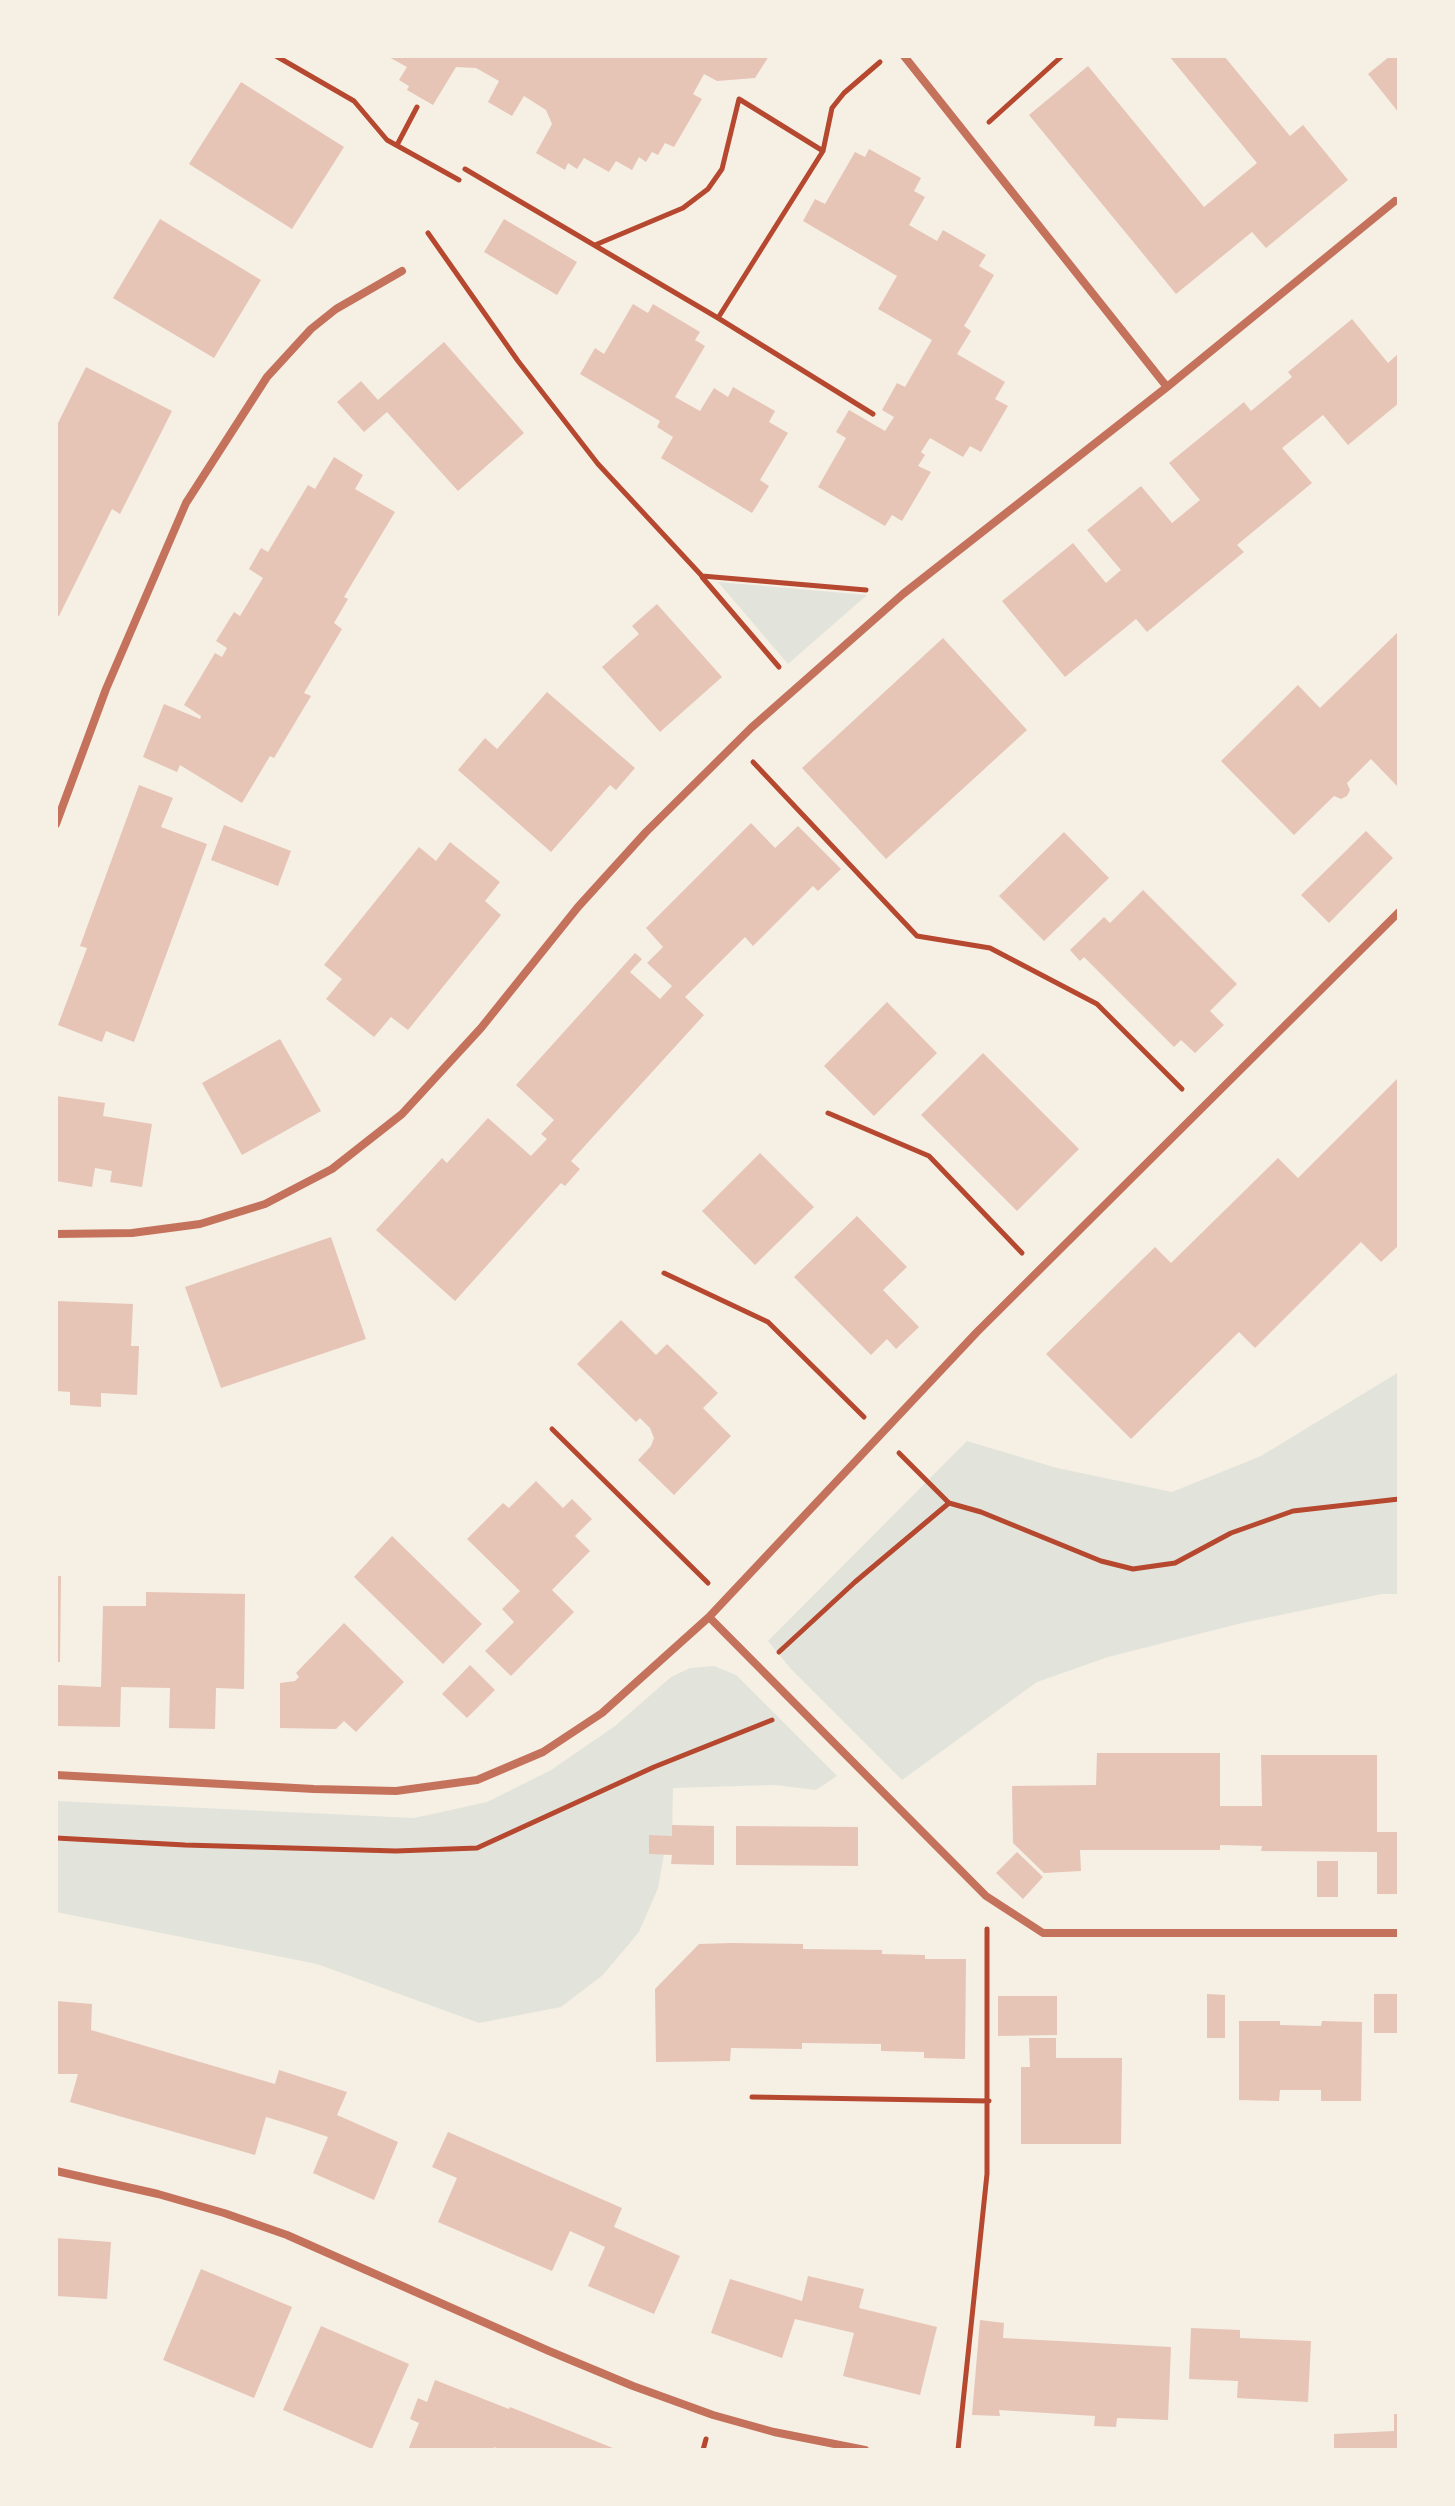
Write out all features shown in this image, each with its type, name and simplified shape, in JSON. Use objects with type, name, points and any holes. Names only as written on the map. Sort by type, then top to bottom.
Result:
[{"type":"street","points":[[904,56],[1167,387]]},
{"type":"street","points":[[56,1234],[132,1233],[200,1224],[265,1204],[332,1169],[402,1114],[481,1028],[578,907],[646,832],[735,743],[903,594],[1167,387],[1395,201]]},
{"type":"street","points":[[56,824],[106,689],[186,503],[267,377],[311,329],[336,309],[402,271]]},
{"type":"street","points":[[56,1775],[396,1791],[477,1780],[543,1752],[602,1713],[709,1617],[977,1332],[1399,912]]},
{"type":"street","points":[[709,1617],[986,1896],[1043,1933],[1399,1933]]},
{"type":"street","points":[[56,2171],[158,2194],[287,2235],[563,2357],[713,2415],[774,2432],[865,2450]]},
{"type":"path","points":[[276,56],[354,101],[387,140],[459,180]]},
{"type":"path","points":[[718,318],[823,151],[832,108],[844,93],[887,56]]},
{"type":"path","points":[[970,139],[1062,56]]},
{"type":"path","points":[[595,245],[683,208],[708,189],[722,169],[739,99],[823,151]]},
{"type":"path","points":[[397,145],[417,107]]},
{"type":"path","points":[[465,169],[718,318],[873,414]]},
{"type":"path","points":[[428,233],[518,361],[598,464],[702,576],[781,669]]},
{"type":"path","points":[[702,576],[903,594]]},
{"type":"path","points":[[735,743],[917,936],[990,948],[1097,1004],[1203,1109]]},
{"type":"path","points":[[828,1113],[929,1156],[1039,1271]]},
{"type":"path","points":[[664,1273],[768,1322],[949,1503],[981,1512],[1101,1561],[1133,1569],[1175,1563],[1231,1533],[1293,1511],[1399,1499]]},
{"type":"path","points":[[552,1429],[725,1601]]},
{"type":"path","points":[[760,1669],[855,1582],[949,1503]]},
{"type":"path","points":[[958,2450],[987,2174],[986,1896]]},
{"type":"path","points":[[752,2097],[989,2101]]},
{"type":"shaded area","points":[[718,582],[867,595],[788,664]]},
{"type":"shaded area","points":[[1399,1372],[1399,1594],[1382,1594],[1242,1623],[1108,1657],[1037,1682],[902,1780],[790,1668],[768,1641],[967,1441],[1057,1468],[1172,1492],[1261,1456]]},
{"type":"shaded area","points":[[714,1666],[736,1675],[837,1776],[816,1790],[775,1785],[673,1788],[672,1836],[649,1836],[649,1854],[664,1854],[658,1888],[639,1932],[603,1975],[561,2007],[479,2023],[317,1964],[56,1912],[56,1801],[414,1818],[487,1802],[551,1770],[615,1726],[671,1677],[690,1668]]},
{"type":"building","points":[[387,56],[769,56],[755,78],[717,81],[704,74],[693,94],[702,99],[674,147],[665,143],[658,155],[652,152],[646,162],[639,157],[632,170],[616,161],[609,172],[584,158],[577,169],[568,163],[565,170],[536,153],[552,124],[546,110],[524,96],[512,116],[488,102],[499,81],[476,68],[456,67],[433,105],[407,90],[409,86],[399,80],[407,67]]},
{"type":"building","points":[[1169,56],[1224,56],[1290,136],[1303,125],[1348,180],[1266,248],[1252,232],[1176,294],[1029,115],[1088,66],[1204,207],[1257,163]]},
{"type":"building","points":[[1390,56],[1399,56],[1399,113],[1368,74]]},
{"type":"building","points":[[241,82],[344,147],[292,229],[189,164]]},
{"type":"building","points":[[869,149],[921,178],[914,191],[925,197],[909,225],[937,241],[943,230],[986,255],[979,266],[994,275],[964,326],[971,331],[957,354],[1005,382],[995,399],[1008,406],[981,452],[970,446],[963,457],[930,438],[921,452],[925,455],[918,466],[931,472],[902,521],[892,515],[885,526],[818,487],[846,438],[836,432],[849,410],[885,431],[894,417],[882,410],[897,383],[905,387],[932,340],[878,309],[897,276],[803,221],[815,199],[825,204],[855,152],[865,157]]},
{"type":"building","points":[[160,219],[261,280],[214,358],[113,298]]},
{"type":"building","points":[[504,219],[577,262],[557,295],[484,252]]},
{"type":"building","points":[[633,304],[648,313],[653,304],[700,332],[695,340],[705,346],[675,397],[700,411],[714,388],[728,397],[733,387],[775,411],[769,422],[788,433],[760,480],[769,486],[752,513],[661,458],[673,437],[657,427],[660,421],[580,374],[595,348],[604,354]]},
{"type":"building","points":[[1352,319],[1388,363],[1399,353],[1399,403],[1348,445],[1323,415],[1282,448],[1312,483],[1237,545],[1244,552],[1147,632],[1136,619],[1065,677],[1002,601],[1073,543],[1106,583],[1121,570],[1087,530],[1141,486],[1172,523],[1200,500],[1169,463],[1244,402],[1251,411],[1292,377],[1288,372]]},
{"type":"building","points":[[444,342],[524,433],[458,491],[387,412],[364,432],[337,402],[361,381],[378,400]]},
{"type":"building","points":[[86,367],[172,411],[120,514],[112,509],[59,616],[56,615],[56,427]]},
{"type":"building","points":[[334,457],[363,475],[355,489],[395,512],[344,597],[348,599],[334,623],[342,629],[304,693],[311,696],[274,758],[270,756],[242,803],[180,765],[177,772],[143,757],[164,704],[200,719],[201,716],[184,705],[215,653],[222,657],[227,648],[216,641],[234,612],[240,616],[263,578],[249,569],[261,548],[268,552],[308,485],[315,489]]},
{"type":"building","points":[[657,604],[722,677],[660,732],[602,667],[639,634],[632,626]]},
{"type":"building","points":[[1399,631],[1399,788],[1371,759],[1347,783],[1350,790],[1347,796],[1341,799],[1334,796],[1294,835],[1221,761],[1298,685],[1320,708]]},
{"type":"building","points":[[943,638],[1027,730],[886,859],[802,768]]},
{"type":"building","points":[[547,692],[635,768],[616,790],[610,785],[551,852],[458,770],[485,738],[497,749]]},
{"type":"building","points":[[139,785],[173,798],[161,827],[207,844],[134,1042],[106,1031],[102,1042],[58,1025],[87,948],[80,946]]},
{"type":"building","points":[[751,823],[775,848],[798,826],[841,869],[818,891],[813,886],[753,946],[745,937],[685,997],[704,1015],[571,1161],[580,1169],[565,1186],[561,1183],[455,1301],[376,1230],[442,1158],[447,1163],[488,1118],[531,1156],[547,1139],[541,1134],[554,1120],[516,1085],[635,953],[642,959],[630,972],[660,999],[672,986],[647,963],[663,947],[646,928]]},
{"type":"building","points":[[224,825],[291,851],[278,886],[211,860]]},
{"type":"building","points":[[1366,831],[1393,858],[1329,923],[1301,895]]},
{"type":"building","points":[[1064,832],[1109,878],[1044,941],[999,896]]},
{"type":"building","points":[[450,842],[500,882],[485,901],[501,915],[408,1030],[391,1017],[374,1037],[326,999],[342,979],[324,965],[419,847],[436,861]]},
{"type":"building","points":[[1143,890],[1237,984],[1210,1011],[1224,1025],[1195,1053],[1181,1040],[1174,1047],[1084,957],[1080,961],[1070,950],[1104,917],[1110,923]]},
{"type":"building","points":[[887,1002],[937,1053],[874,1116],[824,1066]]},
{"type":"building","points":[[280,1039],[321,1111],[242,1155],[202,1083]]},
{"type":"building","points":[[983,1053],[1079,1149],[1017,1211],[921,1115]]},
{"type":"building","points":[[1399,1077],[1399,1245],[1381,1262],[1361,1242],[1255,1348],[1239,1332],[1131,1439],[1046,1354],[1155,1247],[1171,1263],[1278,1158],[1298,1178]]},
{"type":"building","points":[[56,1096],[105,1103],[103,1116],[152,1124],[142,1187],[110,1182],[112,1171],[95,1168],[92,1187],[56,1181]]},
{"type":"building","points":[[760,1153],[814,1207],[755,1265],[702,1211]]},
{"type":"building","points":[[857,1216],[907,1267],[883,1290],[919,1327],[896,1349],[887,1339],[871,1355],[794,1277]]},
{"type":"building","points":[[331,1237],[366,1339],[221,1388],[185,1287]]},
{"type":"building","points":[[56,1301],[133,1304],[131,1346],[139,1346],[137,1395],[101,1393],[101,1407],[70,1405],[70,1392],[56,1391]]},
{"type":"building","points":[[621,1320],[656,1355],[667,1344],[718,1393],[703,1408],[731,1436],[674,1495],[638,1460],[654,1438],[650,1428],[640,1418],[636,1422],[577,1364]]},
{"type":"building","points":[[536,1481],[563,1508],[572,1499],[592,1519],[575,1536],[590,1551],[552,1590],[574,1612],[511,1676],[485,1651],[514,1622],[502,1609],[520,1591],[467,1539],[503,1503],[509,1508]]},
{"type":"building","points":[[392,1536],[482,1624],[443,1664],[354,1577]]},
{"type":"building","points":[[56,1576],[61,1576],[60,1662],[56,1662]]},
{"type":"building","points":[[146,1592],[245,1594],[244,1689],[216,1688],[215,1729],[169,1728],[170,1688],[121,1687],[120,1727],[58,1726],[58,1685],[101,1687],[103,1606],[146,1606]]},
{"type":"building","points":[[344,1623],[404,1682],[356,1732],[344,1721],[336,1729],[280,1728],[280,1683],[295,1681],[299,1677],[296,1673]]},
{"type":"building","points":[[470,1665],[495,1690],[467,1718],[442,1694]]},
{"type":"building","points":[[1097,1753],[1220,1753],[1220,1806],[1262,1806],[1261,1755],[1377,1755],[1377,1832],[1399,1832],[1399,1894],[1377,1894],[1377,1852],[1261,1851],[1262,1846],[1220,1845],[1220,1850],[1080,1850],[1081,1871],[1044,1873],[1013,1843],[1012,1786],[1096,1785]]},
{"type":"building","points":[[672,1825],[714,1826],[714,1865],[671,1864],[672,1855],[649,1854],[649,1835],[672,1836]]},
{"type":"building","points":[[736,1826],[858,1827],[858,1866],[736,1865]]},
{"type":"building","points":[[1017,1852],[1043,1877],[1023,1899],[996,1873]]},
{"type":"building","points":[[1317,1861],[1338,1861],[1338,1897],[1317,1897]]},
{"type":"building","points":[[699,1944],[803,1944],[803,1949],[882,1950],[882,1954],[925,1955],[925,1959],[966,1959],[965,2059],[924,2058],[924,2052],[881,2051],[881,2044],[802,2043],[802,2049],[731,2048],[730,2061],[656,2062],[655,1989]]},
{"type":"building","points":[[1207,1994],[1225,1995],[1225,2038],[1207,2038]]},
{"type":"building","points":[[1374,1994],[1399,1994],[1399,2033],[1374,2033]]},
{"type":"building","points":[[998,1996],[1057,1996],[1057,2035],[998,2036]]},
{"type":"building","points":[[56,2001],[92,2004],[91,2030],[275,2084],[279,2070],[347,2092],[337,2115],[398,2142],[374,2200],[313,2173],[328,2137],[296,2126],[266,2117],[255,2155],[70,2102],[78,2074],[56,2074]]},
{"type":"building","points":[[1239,2021],[1280,2021],[1280,2025],[1321,2026],[1322,2021],[1362,2022],[1361,2101],[1321,2101],[1321,2090],[1280,2090],[1279,2101],[1239,2100]]},
{"type":"building","points":[[1029,2038],[1056,2038],[1056,2058],[1122,2058],[1121,2144],[1021,2144],[1021,2067],[1030,2067]]},
{"type":"building","points":[[448,2132],[622,2208],[614,2227],[680,2256],[654,2314],[588,2286],[605,2247],[570,2231],[552,2271],[438,2222],[457,2178],[432,2167]]},
{"type":"building","points":[[56,2238],[111,2242],[107,2299],[56,2296]]},
{"type":"building","points":[[201,2269],[292,2307],[254,2398],[163,2360]]},
{"type":"building","points":[[808,2276],[864,2289],[859,2308],[937,2327],[920,2395],[843,2376],[854,2333],[795,2319],[782,2358],[711,2333],[730,2279],[802,2301]]},
{"type":"building","points":[[980,2320],[1004,2323],[1003,2338],[1171,2347],[1168,2420],[1117,2418],[1116,2427],[1094,2426],[1095,2416],[999,2410],[1000,2416],[972,2415]]},
{"type":"building","points":[[321,2326],[409,2364],[372,2449],[283,2410]]},
{"type":"building","points":[[1191,2328],[1240,2330],[1240,2338],[1311,2341],[1308,2402],[1237,2398],[1238,2381],[1189,2379]]},
{"type":"building","points":[[435,2380],[618,2450],[501,2450],[494,2447],[493,2450],[408,2450],[419,2423],[410,2419],[418,2398],[427,2402]]},
{"type":"building","points":[[1394,2414],[1399,2414],[1399,2450],[1334,2450],[1334,2434],[1394,2431]]}]
